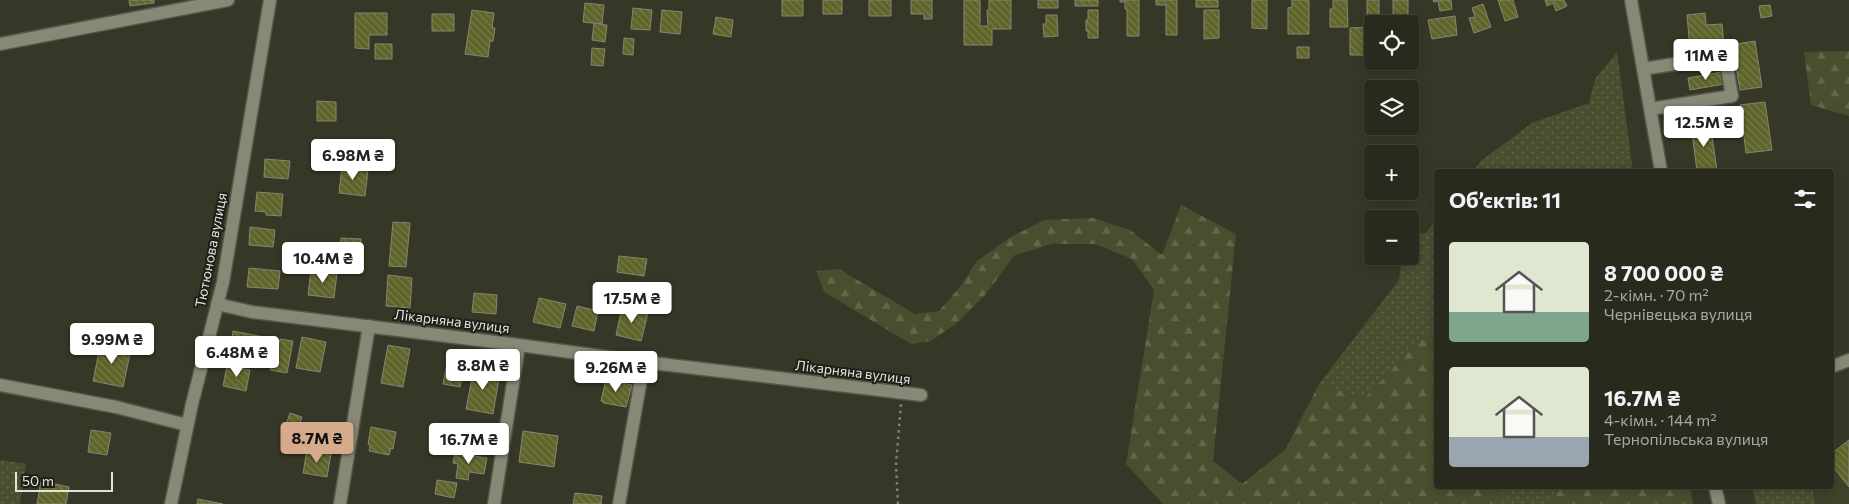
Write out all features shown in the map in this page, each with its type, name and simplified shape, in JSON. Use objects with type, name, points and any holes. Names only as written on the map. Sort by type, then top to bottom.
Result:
[{"type":"street","points":[[0,44],[228,0]]},
{"type":"street","name":"Тютюнова вулиця","points":[[171,504],[187,425],[223,282],[270,0]]},
{"type":"street","points":[[1631,0],[1661,169]]},
{"type":"street","points":[[1643,69],[1725,56],[1732,96],[1650,109]]},
{"type":"street","name":"Лікарняна вулиця","points":[[217,304],[252,312],[921,395]]},
{"type":"street","points":[[340,504],[369,326]]},
{"type":"street","points":[[494,504],[519,345]]},
{"type":"street","points":[[1834,366],[1849,360]]},
{"type":"street","points":[[619,504],[644,362]]},
{"type":"street","points":[[0,385],[116,407],[187,425]]},
{"type":"street","points":[[1716,489],[1719,504]]},
{"type":"path","points":[[898,504],[896,464],[902,392]]},
{"type":"shaded area","points":[[1849,440],[1849,504],[1815,504],[1812,489],[1834,489],[1834,452]]},
{"type":"green space","points":[[1849,51],[1849,116],[1811,105],[1804,52]]},
{"type":"green space","points":[[1617,52],[1633,169],[1475,169],[1481,161],[1532,123],[1589,103],[1595,79]]},
{"type":"green space","points":[[1181,205],[1236,234],[1213,461],[1242,484],[1285,450],[1319,384],[1364,399],[1425,334],[1434,327],[1434,489],[1504,489],[1496,504],[1163,504],[1126,464],[1154,290],[1132,259],[1095,244],[1052,244],[1015,255],[985,295],[957,323],[931,341],[911,344],[824,292],[816,271],[839,269],[915,314],[939,311],[960,287],[977,261],[1011,237],[1044,220],[1093,218],[1130,230],[1162,255]]},
{"type":"green space","points":[[1434,222],[1434,327],[1425,334],[1364,399],[1319,384],[1399,280],[1401,265],[1419,265],[1419,234],[1426,233]]},
{"type":"green space","points":[[0,460],[26,464],[20,504],[0,504]]},
{"type":"green space","points":[[1504,489],[1560,489],[1547,504],[1496,504]]},
{"type":"green space","points":[[1560,489],[1690,489],[1693,504],[1547,504]]},
{"type":"green space","points":[[1753,489],[1812,489],[1815,504],[1756,504]]},
{"type":"building","points":[[129,0],[154,0],[154,3],[130,6]]},
{"type":"building","points":[[782,0],[803,0],[803,16],[782,16]]},
{"type":"building","points":[[823,0],[842,0],[842,14],[823,14]]},
{"type":"building","points":[[869,0],[891,0],[891,16],[869,16]]},
{"type":"building","points":[[911,0],[932,0],[932,19],[924,19],[924,14],[911,14]]},
{"type":"building","points":[[964,0],[980,0],[980,26],[988,26],[987,10],[989,10],[989,0],[1011,0],[1011,29],[992,29],[992,45],[964,45]]},
{"type":"building","points":[[1038,0],[1058,0],[1058,8],[1038,8]]},
{"type":"building","points":[[1075,0],[1098,0],[1098,6],[1075,6]]},
{"type":"building","points":[[1120,0],[1139,0],[1139,36],[1127,36],[1127,9],[1125,9],[1125,2],[1120,2]]},
{"type":"building","points":[[1156,0],[1177,0],[1177,35],[1166,35],[1166,5],[1156,5]]},
{"type":"building","points":[[1196,0],[1218,0],[1218,7],[1196,7]]},
{"type":"building","points":[[1252,0],[1267,0],[1267,29],[1252,28]]},
{"type":"building","points":[[1292,0],[1309,0],[1309,34],[1288,34],[1288,8],[1292,7]]},
{"type":"building","points":[[1333,0],[1347,0],[1348,27],[1330,27],[1330,9],[1333,9]]},
{"type":"building","points":[[1367,0],[1379,0],[1379,15],[1367,15]]},
{"type":"building","points":[[1393,0],[1408,0],[1408,15],[1393,15]]},
{"type":"building","points":[[1433,0],[1451,0],[1452,9],[1440,11],[1438,1],[1434,2]]},
{"type":"building","points":[[1498,0],[1513,0],[1518,17],[1505,21]]},
{"type":"building","points":[[1545,0],[1564,0],[1567,6],[1556,11],[1553,3],[1547,6]]},
{"type":"building","points":[[585,3],[604,5],[602,24],[583,22]]},
{"type":"building","points":[[1483,4],[1491,27],[1474,33],[1469,18],[1475,17],[1472,8]]},
{"type":"building","points":[[1770,5],[1772,16],[1761,18],[1759,6]]},
{"type":"building","points":[[633,8],[652,10],[650,30],[631,29]]},
{"type":"building","points":[[472,10],[494,13],[492,28],[495,28],[493,41],[490,41],[488,57],[465,54]]},
{"type":"building","points":[[662,10],[682,12],[680,34],[660,32]]},
{"type":"building","points":[[1088,10],[1098,10],[1098,38],[1088,38],[1086,20],[1088,20]]},
{"type":"building","points":[[1204,10],[1219,10],[1219,38],[1204,39]]},
{"type":"building","points":[[355,13],[387,13],[387,35],[369,35],[369,49],[355,48]]},
{"type":"building","points":[[1705,13],[1706,25],[1722,24],[1724,46],[1690,49],[1687,15]]},
{"type":"building","points":[[432,14],[454,14],[454,31],[432,31]]},
{"type":"building","points":[[1046,15],[1057,15],[1058,36],[1044,37],[1043,24],[1046,24]]},
{"type":"building","points":[[1455,16],[1457,35],[1432,39],[1428,20]]},
{"type":"building","points":[[716,17],[733,20],[731,37],[713,34]]},
{"type":"building","points":[[594,23],[607,25],[605,42],[592,40]]},
{"type":"building","points":[[1364,27],[1364,55],[1350,55],[1350,28]]},
{"type":"building","points":[[624,38],[634,39],[633,55],[623,54]]},
{"type":"building","points":[[1755,41],[1762,87],[1740,90],[1735,61],[1732,62],[1730,45]]},
{"type":"building","points":[[375,44],[392,44],[392,59],[375,59]]},
{"type":"building","points":[[1297,47],[1309,47],[1309,58],[1297,58]]},
{"type":"building","points":[[592,48],[605,49],[603,66],[591,65]]},
{"type":"building","points":[[1722,72],[1724,84],[1690,90],[1688,78]]},
{"type":"building","points":[[317,101],[336,102],[336,121],[317,121]]},
{"type":"building","points":[[1765,102],[1772,150],[1746,153],[1740,105]]},
{"type":"building","points":[[1710,123],[1717,169],[1697,169],[1691,126]]},
{"type":"building","points":[[265,159],[290,161],[288,179],[264,177]]},
{"type":"building","points":[[342,166],[368,170],[365,196],[339,193]]},
{"type":"building","points":[[257,192],[283,194],[281,216],[266,215],[266,212],[255,211]]},
{"type":"building","points":[[393,222],[410,223],[406,267],[389,266]]},
{"type":"building","points":[[250,227],[275,230],[273,247],[249,245]]},
{"type":"building","points":[[341,238],[361,239],[360,253],[340,251]]},
{"type":"building","points":[[619,256],[647,259],[644,276],[617,272]]},
{"type":"building","points":[[249,268],[280,271],[278,289],[247,287]]},
{"type":"building","points":[[311,270],[337,273],[334,298],[308,295]]},
{"type":"building","points":[[388,275],[412,278],[410,308],[386,306]]},
{"type":"building","points":[[474,293],[497,295],[496,314],[472,312]]},
{"type":"building","points":[[539,298],[566,304],[560,328],[533,322]]},
{"type":"building","points":[[577,306],[598,311],[594,331],[572,326]]},
{"type":"building","points":[[622,307],[648,313],[641,341],[616,335]]},
{"type":"building","points":[[233,331],[264,337],[262,348],[267,349],[264,364],[228,357],[229,350],[225,349],[227,337],[232,338]]},
{"type":"building","points":[[302,337],[326,342],[320,372],[296,368]]},
{"type":"building","points":[[280,339],[293,341],[287,373],[270,370],[272,359],[276,360]]},
{"type":"building","points":[[101,342],[131,349],[123,387],[93,381]]},
{"type":"building","points":[[388,345],[410,349],[403,387],[381,383]]},
{"type":"building","points":[[449,354],[466,357],[460,387],[443,384]]},
{"type":"building","points":[[227,366],[250,370],[246,391],[223,386]]},
{"type":"building","points":[[474,368],[500,373],[493,414],[466,409]]},
{"type":"building","points":[[606,379],[615,381],[616,379],[632,385],[626,407],[601,401]]},
{"type":"building","points":[[290,413],[302,417],[294,441],[282,437]]},
{"type":"building","points":[[371,427],[396,432],[393,449],[391,448],[389,455],[369,451],[370,445],[368,444]]},
{"type":"building","points":[[91,430],[111,433],[107,455],[88,452]]},
{"type":"building","points":[[523,431],[558,436],[554,467],[519,462]]},
{"type":"building","points":[[1849,440],[1849,487],[1834,468],[1834,452]]},
{"type":"building","points":[[307,450],[331,454],[327,477],[303,473]]},
{"type":"building","points":[[455,453],[487,458],[484,474],[469,472],[468,480],[456,478],[458,464],[453,463]]},
{"type":"building","points":[[437,480],[457,483],[454,498],[435,494]]},
{"type":"building","points":[[41,481],[69,487],[66,504],[37,504]]},
{"type":"building","points":[[575,493],[602,496],[601,504],[573,504]]},
{"type":"building","points":[[198,499],[223,504],[197,504]]}]
